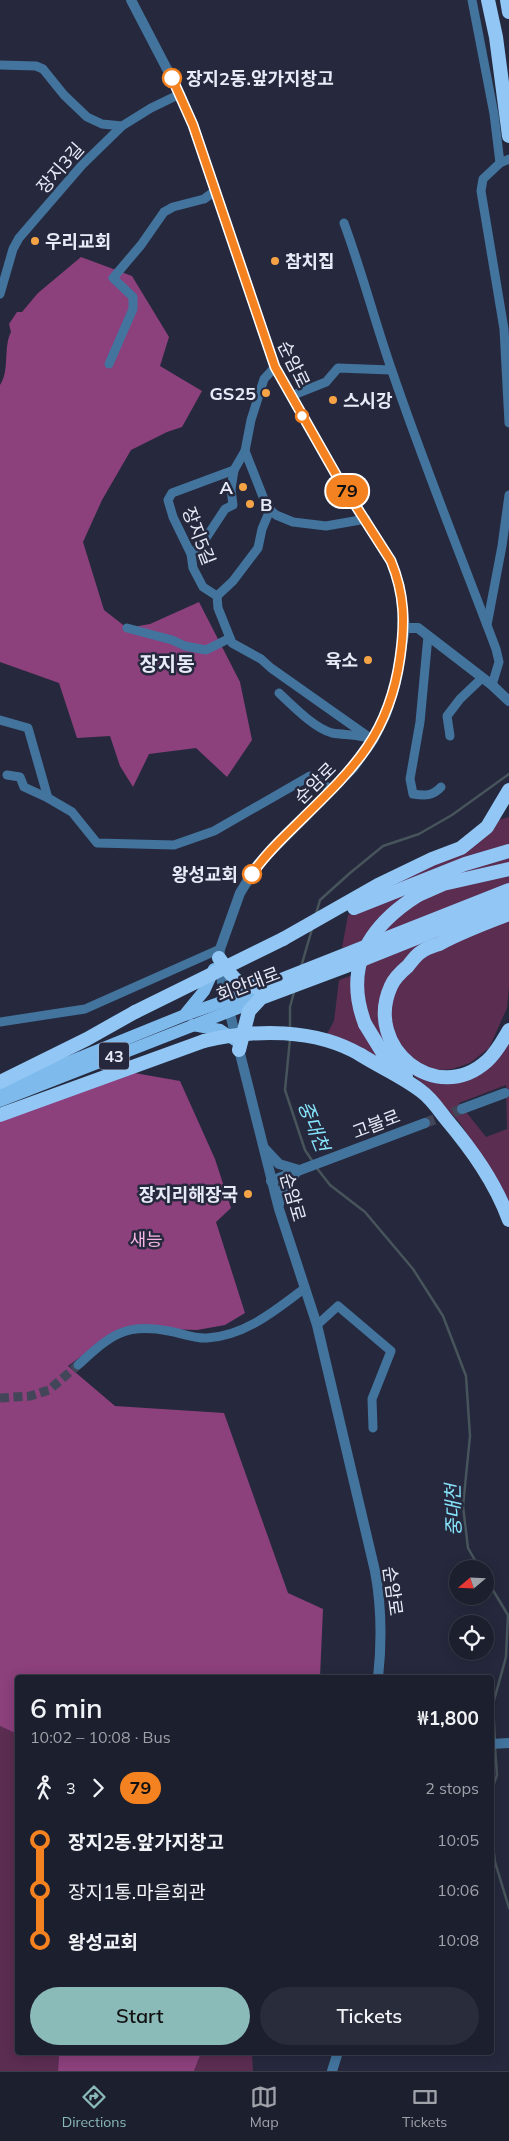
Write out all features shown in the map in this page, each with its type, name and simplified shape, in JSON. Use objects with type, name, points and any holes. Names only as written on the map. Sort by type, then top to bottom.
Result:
[{"type":"highway","points":[[488,0],[509,136]]},
{"type":"highway","points":[[507,0],[509,12]]},
{"type":"highway","points":[[0,1082],[87,1039],[135,1012],[380,890],[432,859],[461,848],[486,827],[509,790]]},
{"type":"highway","points":[[380,890],[509,851]]},
{"type":"highway","points":[[509,868],[443,884],[418,895],[386,919],[374,932],[366,946],[359,967],[358,990],[358,1006],[365,1024],[384,1054],[421,1091],[466,1144],[489,1176],[503,1202],[509,1220]]},
{"type":"highway","name":"43","points":[[350,960],[509,890]]},
{"type":"highway","name":"43","points":[[261,993],[509,901]]},
{"type":"highway","points":[[509,914],[455,935],[421,952],[392,985],[385,1004],[385,1021],[389,1038],[398,1055],[411,1066],[424,1073],[450,1078],[475,1070],[488,1060],[500,1046],[509,1030]]},
{"type":"highway","points":[[220,953],[233,979],[241,986],[261,993],[248,1011],[237,1046]]},
{"type":"highway","points":[[0,1115],[204,1041],[226,1036],[257,1033],[300,1036],[323,1040],[350,1049],[421,1091]]},
{"type":"main road","points":[[220,953],[204,992],[189,1020],[220,1030],[237,1046]]},
{"type":"main road","name":"회안대로","points":[[0,1090],[261,993]]},
{"type":"main road","name":"회안대로","points":[[0,1101],[189,1020]]},
{"type":"street","name":"순암로","points":[[132,0],[180,94],[275,367],[338,478],[384,548],[396,574],[403,604],[405,628],[395,686],[386,714],[373,740],[353,768],[258,864],[240,893],[220,953],[228,1006],[261,1145],[278,1209],[317,1325],[378,1587],[382,1637],[378,1675]]},
{"type":"street","points":[[472,0],[494,114],[500,163]]},
{"type":"street","points":[[0,65],[36,66],[43,69],[64,95],[87,117],[102,124],[122,126]]},
{"type":"street","name":"장지3길","points":[[0,294],[13,249],[20,238],[82,165],[122,126],[151,108],[180,94]]},
{"type":"street","points":[[509,160],[500,163],[483,179],[481,191],[504,329],[509,423]]},
{"type":"street","points":[[109,364],[133,309],[133,297],[113,278],[141,245],[164,212],[173,207],[204,199],[215,191]]},
{"type":"street","points":[[344,223],[365,282],[391,370],[431,483],[487,625],[499,662],[492,685]]},
{"type":"street","points":[[191,554],[202,544],[225,509],[233,505],[231,489],[234,470],[245,451],[251,420],[264,379],[275,367]]},
{"type":"street","points":[[291,396],[326,382],[338,368],[391,370]]},
{"type":"street","points":[[245,451],[256,484],[270,510],[276,515],[294,522],[326,526],[366,519]]},
{"type":"street","name":"장지5길","points":[[217,596],[203,587],[193,568],[191,554],[173,517],[168,500],[172,493],[234,470]]},
{"type":"street","points":[[487,625],[502,546],[509,495]]},
{"type":"street","points":[[270,510],[262,529],[258,548],[233,581],[217,596],[218,608],[232,643],[261,659],[373,740]]},
{"type":"street","points":[[127,628],[172,640],[185,646],[206,650],[230,638]]},
{"type":"street","points":[[405,628],[418,628],[492,685],[509,701]]},
{"type":"street","points":[[428,636],[420,722],[410,779],[413,794],[423,796],[436,793],[441,787]]},
{"type":"street","points":[[450,736],[447,716],[460,699],[482,678]]},
{"type":"street","points":[[279,693],[306,718],[331,732],[355,734],[373,740]]},
{"type":"street","points":[[0,720],[28,728],[48,798]]},
{"type":"street","points":[[6,775],[20,777],[24,787],[72,812],[97,843],[174,845],[214,831],[310,776],[332,790]]},
{"type":"street","points":[[0,1022],[85,1009],[220,953]]},
{"type":"street","points":[[462,1109],[506,1093]]},
{"type":"street","name":"고불로","points":[[300,1170],[425,1123]]},
{"type":"street","points":[[261,1145],[278,1164],[300,1170]]},
{"type":"street","points":[[271,1181],[300,1170]]},
{"type":"street","points":[[278,1209],[284,1185],[300,1170]]},
{"type":"street","points":[[78,1365],[106,1340],[120,1332],[153,1328],[206,1338],[243,1329],[266,1316],[305,1288]]},
{"type":"street","points":[[317,1325],[338,1306],[391,1351],[372,1399],[373,1428]]},
{"type":"street","points":[[494,1744],[509,1743]]},
{"type":"street","points":[[332,2071],[337,2055]]},
{"type":"shaded area","points":[[509,817],[509,847],[391,887],[489,823]]},
{"type":"shaded area","points":[[509,853],[509,864],[402,899],[377,919],[362,942],[342,948],[348,915],[411,889]]},
{"type":"shaded area","points":[[509,871],[509,885],[380,934],[392,919],[427,895]]},
{"type":"shaded area","points":[[509,918],[509,986],[507,1008],[489,1048],[470,1063],[452,1069],[439,1070],[423,1065],[402,1052],[389,1026],[394,990],[420,960],[442,946]]},
{"type":"shaded area","points":[[456,930],[386,984],[392,1053],[454,1080],[509,1034],[509,1208],[483,1158],[460,1123],[427,1087],[397,1062],[367,1016],[363,991],[366,965],[407,947]],"holes":[[[506,1085],[507,1129],[486,1137],[459,1103]]]},
{"type":"shaded area","points":[[353,975],[352,988],[355,1010],[363,1029],[381,1060],[327,1034],[334,1021],[339,980]]},
{"type":"shaded area","points":[[0,1726],[15,1733],[15,2055],[59,2055],[58,2071],[0,2071]]},
{"type":"shaded area","points":[[200,2055],[252,2055],[253,2071],[194,2071]]},
{"type":"green space","points":[[81,257],[132,276],[169,337],[160,366],[202,391],[182,427],[167,432],[131,450],[102,500],[83,542],[104,610],[127,628],[150,624],[199,602],[240,682],[252,740],[227,777],[196,748],[149,754],[133,787],[120,766],[110,736],[77,738],[59,683],[0,662],[0,385],[5,373],[7,345],[11,332],[9,324],[17,312],[22,312],[38,293]]},
{"type":"green space","name":"새능","points":[[129,1072],[180,1081],[215,1159],[231,1208],[216,1222],[245,1313],[225,1325],[197,1330],[133,1328],[102,1341],[68,1366],[115,1406],[224,1413],[288,1593],[323,1609],[320,1675],[15,1675],[15,1733],[0,1726],[0,1119]]},
{"type":"green space","points":[[59,2055],[200,2055],[194,2071],[58,2071]]},
{"type":"waterway","name":"중대천","points":[[316,914],[320,900],[383,846],[419,834],[452,815],[509,774]]},
{"type":"waterway","name":"중대천","points":[[301,967],[312,929]]},
{"type":"waterway","name":"중대천","points":[[290,1028],[290,1007],[294,992]]},
{"type":"waterway","name":"중대천","points":[[290,1039],[285,1090],[305,1150],[313,1162]]},
{"type":"waterway","name":"중대천","points":[[316,1167],[330,1185],[365,1212],[413,1269],[443,1316],[466,1376],[470,1436],[463,1506],[468,1548],[475,1560]]},
{"type":"waterway","name":"중대천","points":[[494,1592],[508,1615],[506,1657],[494,1700]]},
{"type":"waterway","name":"중대천","points":[[494,1722],[495,1741]]},
{"type":"waterway","name":"중대천","points":[[494,1784],[497,1775],[495,1747]]},
{"type":"waterway","name":"중대천","points":[[494,1854],[509,1908]]},
{"type":"tunnel","points":[[425,1123],[462,1109]]},
{"type":"tunnel","points":[[0,1398],[30,1396],[49,1390],[78,1365]]},
{"type":"bus line","name":"79","points":[[172,78],[193,125],[275,367],[338,478],[384,548],[396,574],[403,604],[405,628],[399,668],[391,700],[381,727],[353,768],[282,838],[258,864],[252,874]]},
{"type":"place","name":"장지2동.앞가지창고","points":[[172,78]]},
{"type":"place","name":"우리교회","points":[[35,241]]},
{"type":"place","name":"참치집","points":[[275,261]]},
{"type":"place","name":"GS25","points":[[266,393]]},
{"type":"place","name":"스시강","points":[[333,400]]},
{"type":"place","name":"A","points":[[243,487]]},
{"type":"place","name":"B","points":[[250,504]]},
{"type":"place","name":"육소","points":[[368,660]]},
{"type":"place","name":"왕성교회","points":[[252,874]]},
{"type":"place","name":"장지리해장국","points":[[248,1194]]},
{"type":"district","name":"장지동","points":[[167,663]]}]
